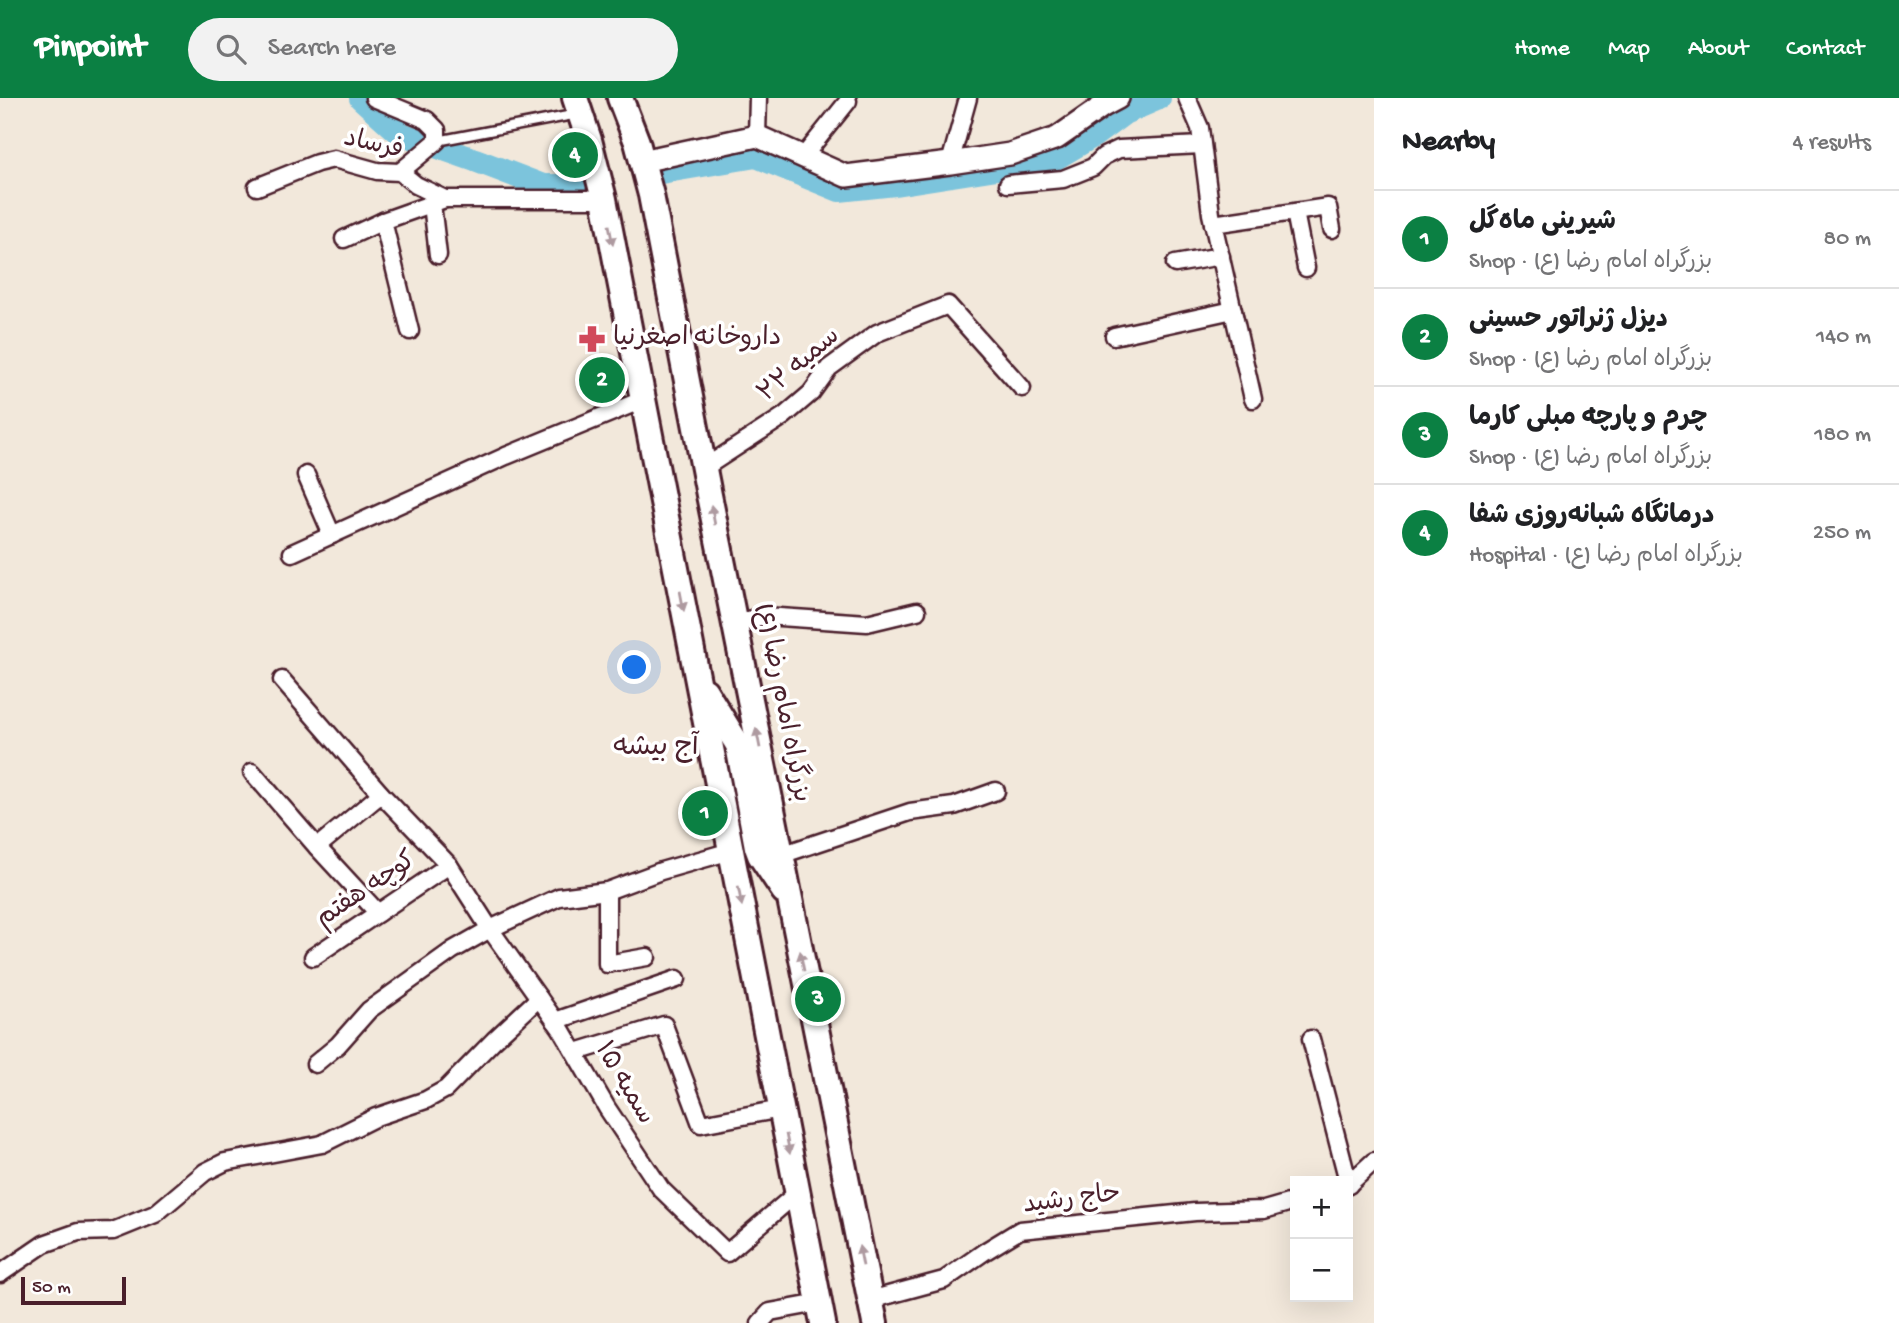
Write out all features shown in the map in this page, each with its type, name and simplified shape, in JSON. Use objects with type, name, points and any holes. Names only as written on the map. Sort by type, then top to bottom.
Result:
[{"type":"highway","name":"بزرگراه امام رضا (ع)","points":[[620,98],[642,161],[653,208],[734,623],[757,791],[781,855],[873,1312]]},
{"type":"highway","points":[[578,106],[604,199],[821,1313]]},
{"type":"highway","points":[[697,678],[737,742],[757,791],[758,851],[790,902]]},
{"type":"highway","points":[[720,796],[757,791]]},
{"type":"main road","points":[[642,161],[757,136],[846,176],[950,163],[1010,155],[1057,138],[1118,98]]},
{"type":"street","points":[[374,98],[427,120],[437,130],[434,144],[400,172]]},
{"type":"street","points":[[757,136],[758,98]]},
{"type":"street","points":[[950,163],[968,98]]},
{"type":"street","points":[[1187,98],[1200,128],[1213,224],[1253,399]]},
{"type":"street","points":[[803,157],[848,101]]},
{"type":"street","points":[[1008,184],[1063,178],[1093,167],[1104,156],[1119,149],[1202,145]]},
{"type":"street","name":"فرساد","points":[[257,187],[334,159],[377,170],[400,172],[439,201],[604,199]]},
{"type":"street","points":[[344,239],[383,221],[439,201],[438,255]]},
{"type":"street","points":[[1213,224],[1328,207],[1332,229]]},
{"type":"street","points":[[1296,212],[1306,268]]},
{"type":"street","points":[[383,221],[410,331]]},
{"type":"street","points":[[1175,264],[1221,256]]},
{"type":"street","name":"سمیه ۲۲","points":[[704,468],[784,416],[811,393],[828,368],[877,333],[948,304],[1022,388]]},
{"type":"street","points":[[1114,336],[1233,310]]},
{"type":"street","points":[[292,553],[506,456],[642,400]]},
{"type":"street","points":[[306,475],[332,535]]},
{"type":"street","points":[[734,623],[765,615],[867,623],[917,611]]},
{"type":"street","name":"سمیه ۱۵","points":[[282,680],[381,794],[449,864],[490,929],[576,1052],[607,1108],[661,1189],[727,1253],[797,1193]]},
{"type":"street","points":[[252,772],[378,912]]},
{"type":"street","points":[[781,855],[910,812],[954,806],[996,790]]},
{"type":"street","points":[[317,847],[381,794]]},
{"type":"street","points":[[315,1064],[338,1045],[369,1010],[453,950],[490,929],[559,897],[607,891],[660,871],[731,851]]},
{"type":"street","name":"کوچه هفتم","points":[[313,957],[449,864]]},
{"type":"street","points":[[607,891],[607,964],[647,957]]},
{"type":"street","points":[[555,1021],[677,979]]},
{"type":"street","points":[[0,1274],[44,1244],[78,1232],[113,1231],[155,1214],[205,1172],[225,1162],[322,1144],[376,1116],[426,1100],[446,1089],[539,998]]},
{"type":"street","points":[[576,1052],[664,1025],[701,1124],[781,1109]]},
{"type":"street","points":[[1311,1039],[1347,1176]]},
{"type":"street","points":[[1353,1181],[1374,1161]]},
{"type":"street","name":"حاج رشید","points":[[873,1312],[944,1280],[1020,1230],[1195,1212],[1264,1210],[1290,1202]]},
{"type":"street","points":[[760,1323],[770,1312],[821,1313]]},
{"type":"lane","points":[[434,144],[578,106]]},
{"type":"waterway","points":[[361,98],[401,134],[543,186],[595,186]]},
{"type":"waterway","points":[[655,173],[756,156],[839,190],[895,184],[1054,159],[1093,136],[1124,113],[1159,98]]},
{"type":"place","name":"درمانگاه شبانه‌روزی شفا","points":[[575,155]]},
{"type":"place","name":"داروخانه اصغرنیا","points":[[592,339]]},
{"type":"place","name":"دیزل ژنراتور حسینی","points":[[602,380]]},
{"type":"place","name":"شیرینی ماه‌گل","points":[[705,813]]},
{"type":"place","name":"چرم و پارچه مبلی کارما","points":[[818,999]]},
{"type":"district","name":"آج بیشه","points":[[656,748]]}]
